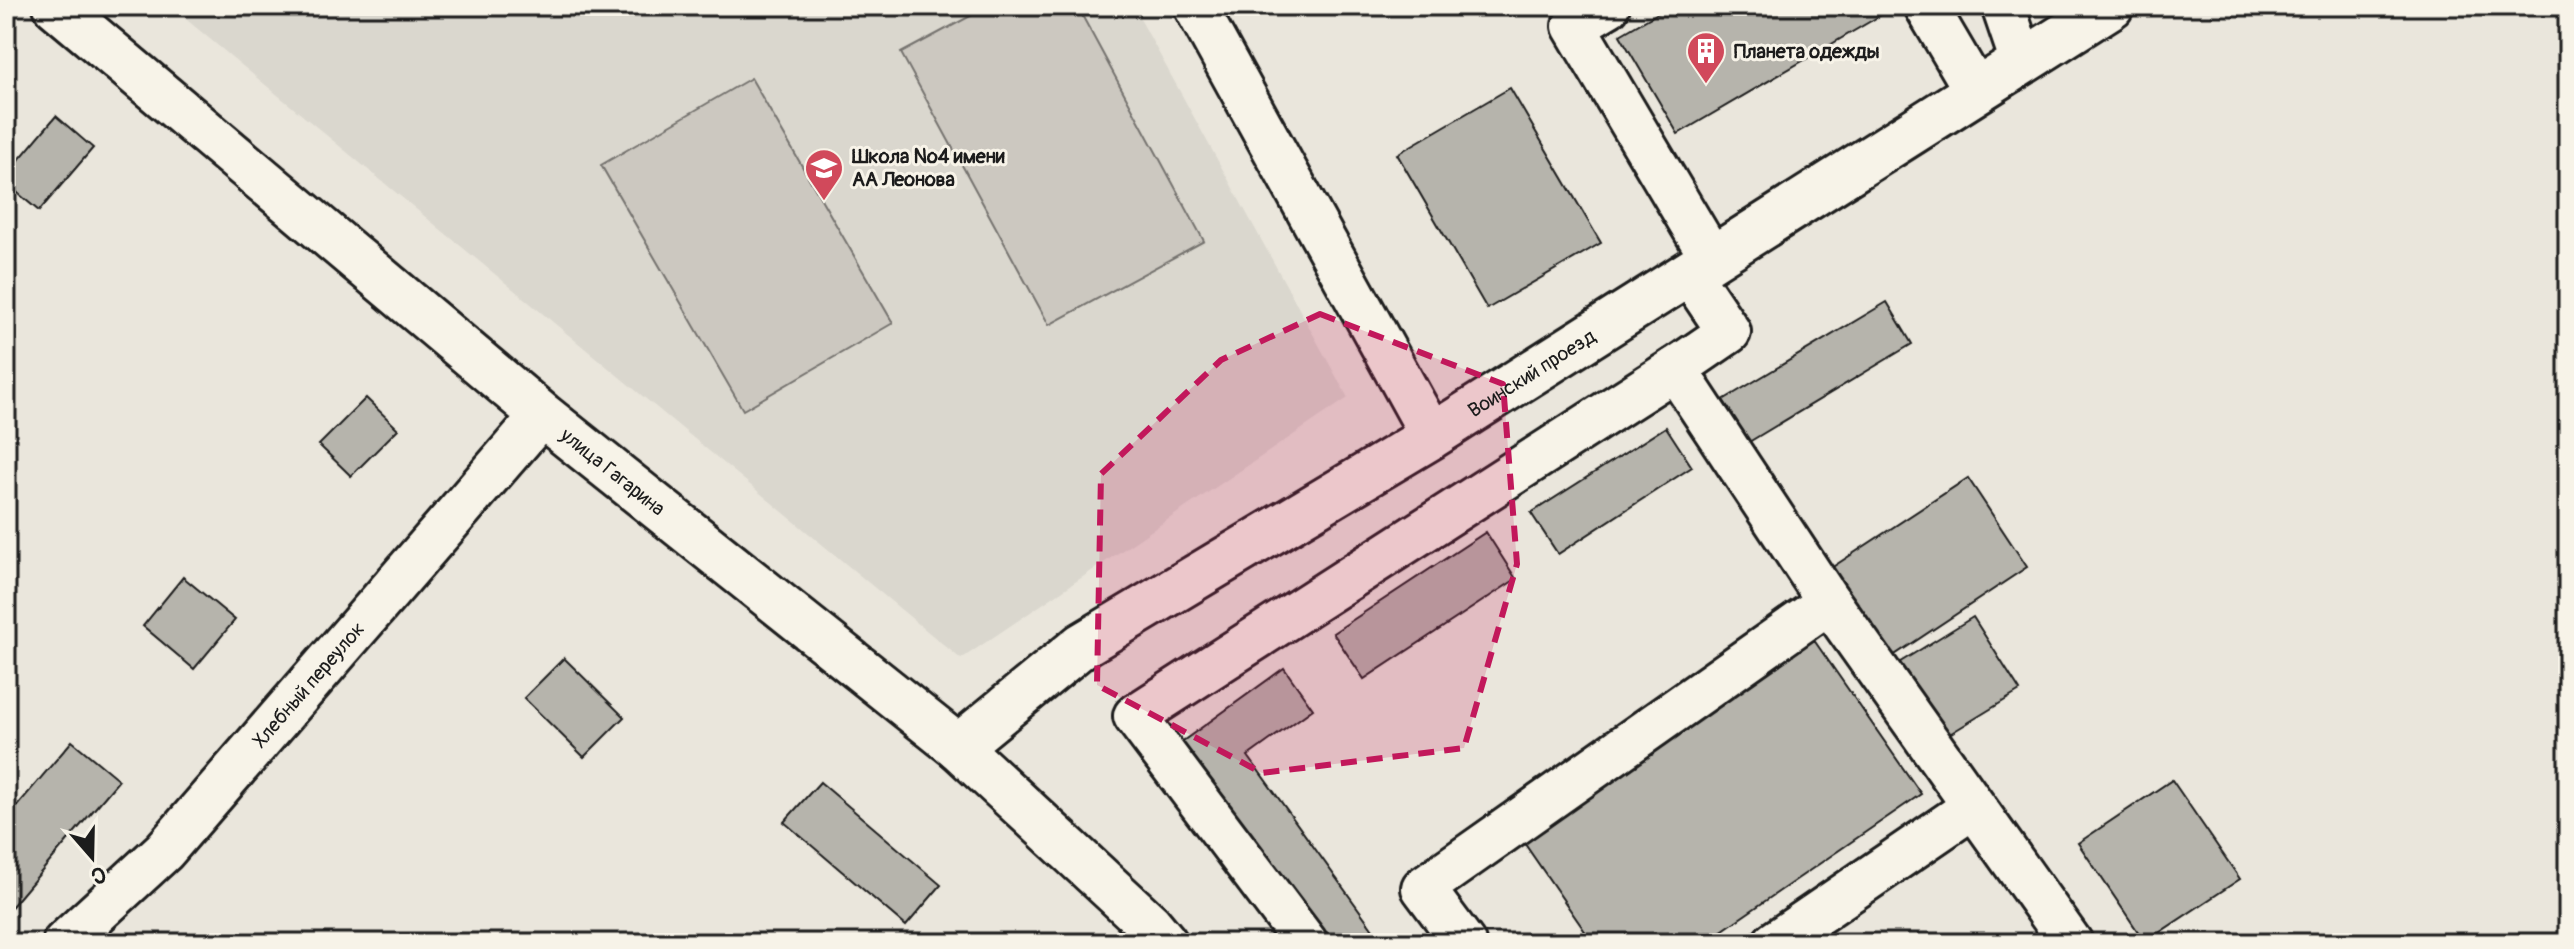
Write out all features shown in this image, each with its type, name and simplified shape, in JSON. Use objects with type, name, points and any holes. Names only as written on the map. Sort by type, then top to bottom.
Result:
[{"type":"main road","name":"улица Гагарина","points":[[56,6],[542,415],[958,747],[1150,925],[1165,943]]},
{"type":"main road","name":"Воинский проезд","points":[[958,747],[1081,646],[1432,436],[2111,6]]},
{"type":"street","points":[[1195,6],[1432,436]]},
{"type":"street","points":[[1306,943],[1135,716],[1729,332],[1700,266],[1574,26],[1608,6]]},
{"type":"street","points":[[1926,6],[1976,91]]},
{"type":"street","points":[[2003,6],[2022,62]]},
{"type":"street","points":[[1675,369],[1829,602],[2071,943]]},
{"type":"street","name":"Хлебный переулок","points":[[64,943],[164,851],[542,415]]},
{"type":"street","points":[[1464,943],[1423,888],[1829,602]]},
{"type":"street","points":[[1774,943],[1973,807]]},
{"type":"highlighted area","points":[[1320,314],[1503,384],[1517,564],[1464,748],[1262,773],[1097,685],[1101,474],[1221,360]]},
{"type":"shaded area","name":"Школа №4 имени АА Леонова","points":[[170,6],[1133,6],[1348,398],[961,659]]},
{"type":"shaded area","points":[[989,6],[1077,6],[1204,241],[1049,325],[901,53]]},
{"type":"shaded area","points":[[751,78],[893,323],[743,410],[601,165]]},
{"type":"building","name":"Планета одежды","points":[[1670,6],[1885,6],[1888,11],[1678,134],[1620,35]]},
{"type":"building","points":[[1510,88],[1601,243],[1487,309],[1397,154]]},
{"type":"building","points":[[56,116],[93,148],[39,211],[6,183],[6,175]]},
{"type":"building","points":[[1887,302],[1912,344],[1749,442],[1723,400]]},
{"type":"building","points":[[366,398],[398,429],[351,476],[319,445]]},
{"type":"building","points":[[1666,427],[1692,467],[1558,554],[1531,513]]},
{"type":"building","points":[[1968,478],[2027,567],[1884,662],[1825,572]]},
{"type":"building","points":[[1486,532],[1516,579],[1364,679],[1333,633]]},
{"type":"building","points":[[183,577],[235,620],[194,669],[143,626]]},
{"type":"building","points":[[1973,617],[2020,691],[1943,738],[1897,664]]},
{"type":"building","points":[[1809,633],[1921,794],[1704,943],[1593,943],[1518,834]]},
{"type":"building","points":[[564,658],[624,717],[584,757],[524,698]]},
{"type":"building","points":[[1284,668],[1313,709],[1248,756],[1383,943],[1318,943],[1176,746]]},
{"type":"building","points":[[72,741],[119,780],[8,911],[6,819]]},
{"type":"building","points":[[2172,780],[2240,879],[2145,942],[2078,843]]},
{"type":"building","points":[[820,782],[941,885],[906,926],[784,822]]},
{"type":"place","name":"Планета одежды","points":[[1706,85]]},
{"type":"place","name":"Школа №4 имени АА Леонова","points":[[824,202]]}]
